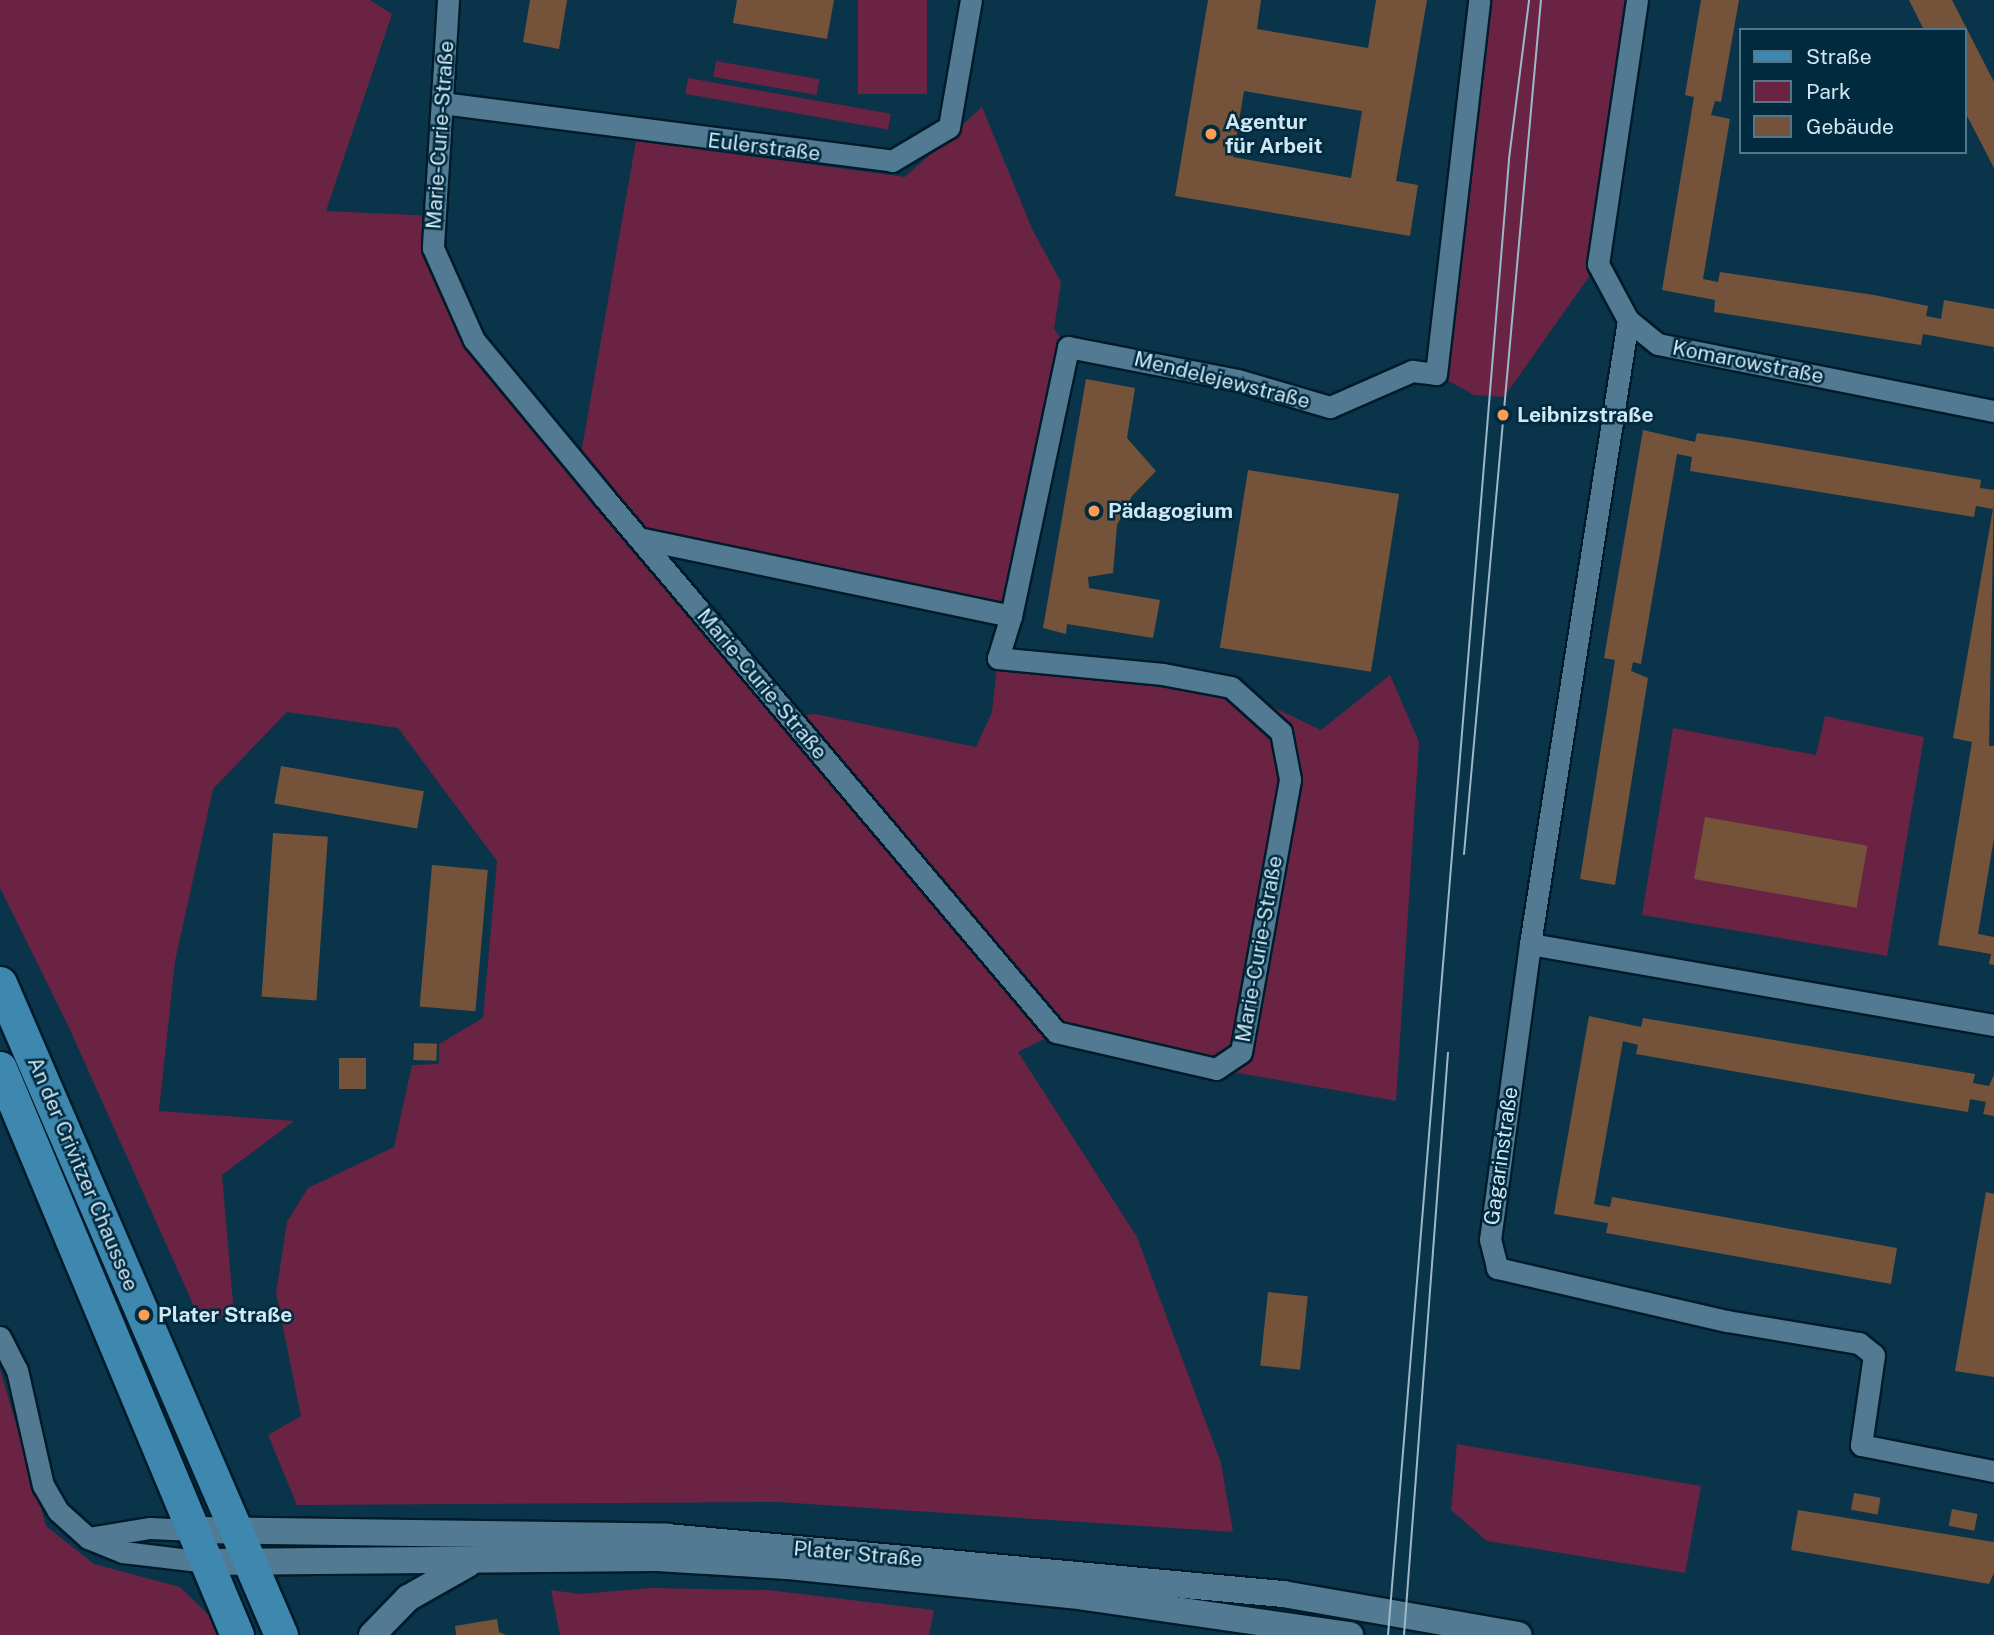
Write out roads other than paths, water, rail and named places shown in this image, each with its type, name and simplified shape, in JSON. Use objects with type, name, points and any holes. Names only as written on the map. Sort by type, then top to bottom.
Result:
[{"type":"main road","name":"An der Crivitzer Chaussee","points":[[0,983],[281,1635]]},
{"type":"main road","name":"An der Crivitzer Chaussee","points":[[0,1068],[237,1635]]},
{"type":"street","name":"Marie-Curie-Straße","points":[[448,0],[433,248],[469,328],[639,538],[1056,1032],[1216,1069],[1241,1052],[1290,779],[1281,732],[1231,687],[1163,674],[998,658],[1011,616]]},
{"type":"street","name":"Eulerstraße","points":[[442,103],[892,161],[949,127],[971,0]]},
{"type":"street","name":"Mendelejewstraße","points":[[1011,616],[1068,347],[1238,380],[1330,407],[1412,372],[1436,374],[1479,0]]},
{"type":"street","name":"Komarowstraße","points":[[1637,0],[1598,264],[1628,320],[1658,344],[1994,411]]},
{"type":"street","points":[[1628,320],[1530,944],[1994,1026]]},
{"type":"street","points":[[639,538],[1011,616]]},
{"type":"street","name":"Gagarinstraße","points":[[1530,944],[1490,1239],[1497,1268],[1727,1321],[1859,1343],[1874,1355],[1861,1445],[1994,1471]]},
{"type":"street","points":[[0,1337],[17,1370],[43,1485],[58,1511],[88,1538],[138,1556],[207,1562]]},
{"type":"street","points":[[88,1538],[137,1529],[193,1530]]},
{"type":"street","name":"Plater Straße","points":[[193,1530],[609,1532],[1283,1594],[1518,1635]]},
{"type":"street","name":"Plater Straße","points":[[207,1562],[657,1558],[788,1566],[1279,1629],[1350,1635]]},
{"type":"street","points":[[372,1635],[408,1598],[478,1559]]},
{"type":"street","points":[[1279,1629],[1283,1594]]},
{"type":"tram line","points":[[1388,1635],[1509,159],[1529,0]]},
{"type":"tram line","points":[[1464,854],[1541,0]]},
{"type":"tram line","points":[[1404,1635],[1448,1053]]},
{"type":"place","name":"Agentur für Arbeit","points":[[1211,134]]},
{"type":"place","name":"Leibnizstraße","points":[[1503,415]]},
{"type":"place","name":"Pädagogium","points":[[1094,511]]},
{"type":"place","name":"Plater Straße","points":[[144,1315]]}]
